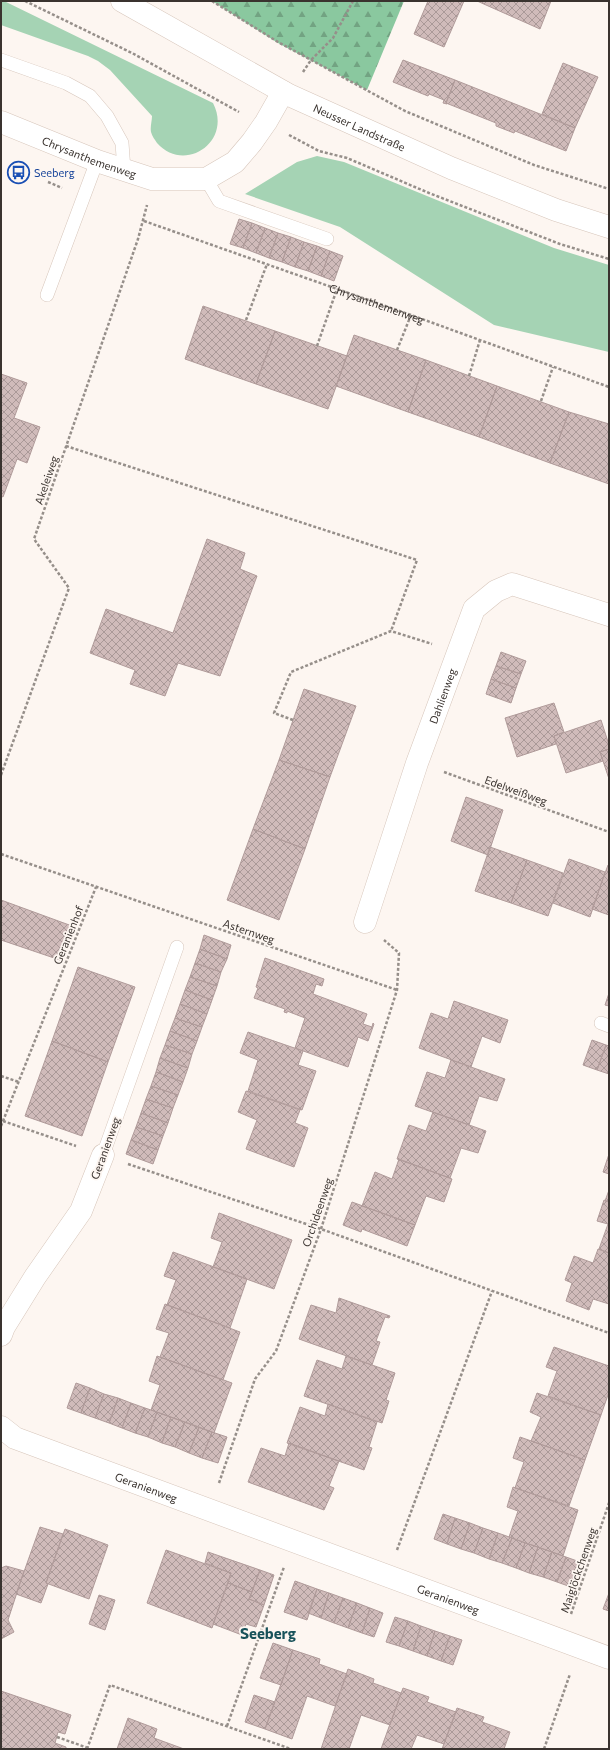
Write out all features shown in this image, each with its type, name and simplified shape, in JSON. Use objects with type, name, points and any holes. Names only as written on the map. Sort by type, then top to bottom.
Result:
[{"type":"street","name":"Neusser Landstraße","points":[[122,1],[286,93],[451,168],[556,210],[609,227]]},
{"type":"street","points":[[206,179],[235,162],[252,142],[286,93]]},
{"type":"street","name":"Chrysanthemenweg","points":[[1,122],[97,161],[152,179],[206,179]]},
{"type":"street","name":"Dahlienweg","points":[[365,922],[417,763],[474,609],[496,591],[512,584],[609,615]]},
{"type":"street","name":"Geranienweg","points":[[1,1335],[35,1277],[81,1211],[103,1155]]},
{"type":"street","name":"Geranienweg","points":[[1,1427],[15,1438],[609,1658]]},
{"type":"lane","points":[[1,60],[66,83],[90,96],[107,116],[122,143],[124,170]]},
{"type":"lane","points":[[47,295],[97,161]]},
{"type":"lane","points":[[206,179],[219,201],[327,239]]},
{"type":"lane","name":"Geranienweg","points":[[103,1155],[178,947]]},
{"type":"path","points":[[212,1],[278,42],[405,111],[534,165],[609,189]]},
{"type":"path","points":[[286,93],[311,60],[333,38],[354,1]]},
{"type":"path","name":"Akeleiweg","points":[[1,775],[69,588],[34,538],[144,221],[152,179]]},
{"type":"path","name":"Chrysanthemenweg","points":[[144,221],[411,315],[609,387]]},
{"type":"path","points":[[246,320],[267,264]]},
{"type":"path","points":[[317,346],[337,289]]},
{"type":"path","points":[[397,350],[411,315]]},
{"type":"path","points":[[468,376],[480,340]]},
{"type":"path","points":[[541,401],[553,367]]},
{"type":"path","points":[[66,446],[417,560],[391,631]]},
{"type":"path","points":[[293,720],[274,713],[291,672],[391,631],[457,652]]},
{"type":"path","name":"Edelweißweg","points":[[417,763],[609,832]]},
{"type":"path","points":[[1,854],[96,887]]},
{"type":"path","name":"Asternweg","points":[[96,887],[397,990]]},
{"type":"path","name":"Geranienhof","points":[[1,1126],[96,887]]},
{"type":"path","name":"Orchideenweg","points":[[209,1511],[255,1379],[276,1351],[321,1229],[397,990],[399,954],[365,922]]},
{"type":"path","points":[[1,1076],[19,1082]]},
{"type":"path","points":[[3,1121],[321,1229],[609,1333]]},
{"type":"path","points":[[388,1577],[492,1291]]},
{"type":"path","name":"Maiglöckchenweg","points":[[571,1644],[609,1503]]},
{"type":"path","points":[[227,1726],[293,1542]]},
{"type":"path","points":[[544,1749],[571,1644]]},
{"type":"path","points":[[57,1737],[88,1748],[110,1685],[291,1749]]},
{"type":"green space","points":[[1,1],[4,1],[213,103],[217,117],[216,130],[211,141],[203,149],[192,154],[180,155],[168,152],[157,143],[152,135],[152,116],[110,70],[88,56],[1,25]]},
{"type":"green space","points":[[212,1],[404,1],[367,90],[278,43]]},
{"type":"green space","points":[[317,156],[344,162],[554,248],[609,265],[609,352],[494,325],[340,227],[245,194],[297,162]]},
{"type":"building","points":[[428,1],[464,1],[444,47],[414,34]]},
{"type":"building","points":[[477,1],[551,1],[540,29]]},
{"type":"building","points":[[403,60],[455,80],[446,103],[447,104],[443,103],[444,100],[429,94],[428,96],[393,82]]},
{"type":"building","points":[[563,63],[598,77],[575,128],[542,114]]},
{"type":"building","points":[[455,80],[575,128],[566,151],[515,131],[514,133],[496,126],[496,123],[446,103]]},
{"type":"building","points":[[239,219],[252,223],[243,248],[230,244]]},
{"type":"building","points":[[252,223],[265,228],[256,253],[243,248]]},
{"type":"building","points":[[265,228],[278,233],[269,258],[256,253]]},
{"type":"building","points":[[278,233],[291,237],[282,262],[269,258]]},
{"type":"building","points":[[291,237],[304,242],[295,267],[282,262]]},
{"type":"building","points":[[304,242],[317,246],[308,271],[295,267]]},
{"type":"building","points":[[317,246],[330,251],[321,276],[308,271]]},
{"type":"building","points":[[330,251],[343,256],[334,281],[321,276]]},
{"type":"building","points":[[203,306],[275,331],[256,384],[185,359]]},
{"type":"building","points":[[275,331],[347,356],[328,409],[256,384]]},
{"type":"building","points":[[354,335],[426,360],[408,412],[336,386]]},
{"type":"building","points":[[426,360],[497,386],[479,437],[408,412]]},
{"type":"building","points":[[1,374],[27,383],[14,418],[40,427],[27,463],[17,459],[3,497],[1,496]]},
{"type":"building","points":[[497,386],[569,412],[550,463],[479,437]]},
{"type":"building","points":[[569,412],[609,424],[609,484],[550,463]]},
{"type":"building","points":[[207,539],[245,553],[240,569],[257,576],[220,676],[178,663],[165,696],[130,684],[135,670],[90,653],[106,609],[173,633]]},
{"type":"building","points":[[501,652],[526,661],[521,674],[496,666]]},
{"type":"building","points":[[496,666],[521,674],[516,688],[491,679]]},
{"type":"building","points":[[491,679],[516,688],[511,703],[486,694]]},
{"type":"building","points":[[304,689],[356,706],[330,777],[279,760]]},
{"type":"building","points":[[554,703],[564,732],[554,736],[556,744],[517,757],[505,718]]},
{"type":"building","points":[[601,720],[609,745],[609,749],[600,752],[603,761],[566,773],[554,736]]},
{"type":"building","points":[[609,749],[609,779],[600,752]]},
{"type":"building","points":[[279,760],[330,777],[305,849],[253,829]]},
{"type":"building","points":[[466,797],[503,810],[488,855],[451,841]]},
{"type":"building","points":[[253,829],[305,849],[279,920],[227,900]]},
{"type":"building","points":[[490,847],[527,860],[511,903],[475,891]]},
{"type":"building","points":[[569,859],[605,872],[590,917],[553,903]]},
{"type":"building","points":[[527,860],[563,873],[548,916],[511,903]]},
{"type":"building","points":[[608,865],[609,866],[609,915],[592,909]]},
{"type":"building","points":[[1,900],[72,926],[60,960],[1,940]]},
{"type":"building","points":[[204,935],[231,945],[227,959],[200,949]]},
{"type":"building","points":[[200,949],[227,959],[221,972],[195,963]]},
{"type":"building","points":[[265,958],[324,979],[322,986],[316,984],[313,994],[367,1014],[363,1024],[372,1027],[373,1023],[374,1024],[368,1041],[358,1037],[348,1067],[295,1048],[305,1018],[287,1011],[287,1013],[284,1012],[285,1009],[254,998],[258,988],[256,987]]},
{"type":"building","points":[[195,963],[221,972],[217,986],[190,977]]},
{"type":"building","points":[[78,967],[135,987],[108,1062],[52,1041]]},
{"type":"building","points":[[190,977],[217,986],[212,1000],[185,990]]},
{"type":"building","points":[[185,990],[212,1000],[207,1014],[180,1004]]},
{"type":"building","points":[[609,993],[609,1006],[605,1005]]},
{"type":"building","points":[[454,1001],[508,1020],[500,1043],[482,1036],[471,1067],[419,1048],[431,1013],[448,1019]]},
{"type":"building","points":[[180,1004],[207,1014],[202,1027],[175,1018]]},
{"type":"building","points":[[175,1018],[202,1027],[197,1041],[170,1031]]},
{"type":"building","points":[[170,1031],[197,1041],[192,1054],[165,1045]]},
{"type":"building","points":[[248,1032],[303,1051],[298,1065],[316,1071],[302,1110],[248,1091],[258,1060],[240,1053]]},
{"type":"building","points":[[592,1040],[606,1045],[597,1070],[583,1065]]},
{"type":"building","points":[[52,1041],[108,1062],[82,1136],[25,1116]]},
{"type":"building","points":[[165,1045],[192,1054],[188,1068],[160,1058]]},
{"type":"building","points":[[606,1045],[609,1046],[609,1074],[597,1070]]},
{"type":"building","points":[[160,1058],[188,1068],[183,1082],[156,1072]]},
{"type":"building","points":[[451,1060],[505,1079],[497,1101],[479,1096],[469,1125],[415,1106],[427,1072],[445,1078]]},
{"type":"building","points":[[156,1072],[183,1082],[178,1095],[151,1086]]},
{"type":"building","points":[[151,1086],[178,1095],[173,1108],[146,1099]]},
{"type":"building","points":[[246,1091],[300,1110],[295,1123],[308,1128],[294,1167],[246,1149],[257,1120],[238,1112]]},
{"type":"building","points":[[146,1099],[173,1108],[168,1123],[141,1113]]},
{"type":"building","points":[[433,1112],[486,1131],[478,1153],[461,1148],[450,1178],[397,1159],[409,1125],[426,1131]]},
{"type":"building","points":[[141,1113],[168,1123],[163,1136],[136,1127]]},
{"type":"building","points":[[136,1127],[163,1136],[158,1150],[131,1140]]},
{"type":"building","points":[[131,1140],[158,1150],[153,1164],[126,1154]]},
{"type":"building","points":[[609,1154],[609,1174],[603,1172]]},
{"type":"building","points":[[399,1159],[452,1179],[444,1202],[426,1196],[415,1225],[362,1206],[375,1172],[392,1179]]},
{"type":"building","points":[[609,1190],[609,1202],[605,1201]]},
{"type":"building","points":[[604,1200],[609,1202],[609,1253],[599,1249],[608,1224],[597,1221]]},
{"type":"building","points":[[352,1202],[415,1225],[407,1246],[362,1229],[361,1232],[343,1225]]},
{"type":"building","points":[[219,1213],[292,1240],[274,1289],[213,1267],[222,1242],[211,1238]]},
{"type":"building","points":[[598,1249],[609,1253],[609,1304],[593,1299],[589,1310],[566,1301],[572,1283],[565,1280],[574,1256],[593,1263]]},
{"type":"building","points":[[173,1252],[247,1279],[230,1328],[167,1305],[176,1280],[164,1276]]},
{"type":"building","points":[[339,1298],[390,1316],[389,1318],[385,1317],[376,1341],[380,1342],[372,1365],[299,1339],[311,1305],[336,1313]]},
{"type":"building","points":[[165,1304],[240,1332],[223,1380],[160,1357],[169,1333],[156,1329]]},
{"type":"building","points":[[554,1347],[609,1366],[609,1392],[601,1415],[548,1396],[557,1371],[546,1367]]},
{"type":"building","points":[[157,1356],[232,1383],[214,1433],[151,1410],[160,1385],[149,1381]]},
{"type":"building","points":[[346,1356],[395,1373],[386,1400],[389,1401],[382,1423],[304,1396],[317,1360],[342,1369]]},
{"type":"building","points":[[76,1383],[90,1388],[81,1413],[67,1408]]},
{"type":"building","points":[[90,1388],[104,1394],[95,1418],[81,1413]]},
{"type":"building","points":[[537,1393],[601,1415],[585,1460],[531,1441],[541,1417],[530,1412]]},
{"type":"building","points":[[104,1394],[118,1398],[109,1423],[95,1418]]},
{"type":"building","points":[[118,1398],[131,1403],[122,1428],[109,1423]]},
{"type":"building","points":[[131,1403],[145,1408],[135,1433],[122,1428]]},
{"type":"building","points":[[328,1404],[377,1422],[369,1447],[372,1448],[364,1470],[287,1443],[300,1407],[325,1416]]},
{"type":"building","points":[[145,1408],[157,1412],[148,1437],[135,1433]]},
{"type":"building","points":[[157,1412],[171,1417],[162,1443],[148,1437]]},
{"type":"building","points":[[171,1417],[185,1422],[175,1447],[162,1443]]},
{"type":"building","points":[[185,1422],[199,1427],[189,1453],[175,1447]]},
{"type":"building","points":[[199,1427],[212,1432],[202,1458],[189,1453]]},
{"type":"building","points":[[212,1432],[227,1437],[218,1463],[202,1458]]},
{"type":"building","points":[[520,1437],[585,1460],[569,1506],[515,1488],[524,1462],[513,1458]]},
{"type":"building","points":[[289,1443],[339,1461],[329,1486],[334,1488],[324,1510],[248,1482],[261,1448],[285,1456]]},
{"type":"building","points":[[513,1487],[578,1510],[563,1556],[509,1537],[518,1511],[507,1507]]},
{"type":"building","points":[[443,1514],[455,1518],[447,1544],[434,1539]]},
{"type":"building","points":[[455,1518],[470,1523],[461,1549],[447,1544]]},
{"type":"building","points":[[470,1523],[483,1528],[474,1553],[461,1549]]},
{"type":"building","points":[[40,1527],[63,1534],[46,1583],[48,1584],[41,1603],[16,1594]]},
{"type":"building","points":[[483,1528],[498,1533],[489,1559],[474,1553]]},
{"type":"building","points":[[65,1529],[108,1545],[89,1599],[46,1583]]},
{"type":"building","points":[[498,1533],[512,1538],[502,1563],[489,1559]]},
{"type":"building","points":[[512,1538],[525,1543],[516,1568],[502,1563]]},
{"type":"building","points":[[525,1543],[538,1547],[529,1573],[516,1568]]},
{"type":"building","points":[[538,1547],[552,1552],[543,1577],[529,1573]]},
{"type":"building","points":[[166,1550],[231,1573],[212,1628],[147,1603]]},
{"type":"building","points":[[208,1552],[260,1570],[252,1592],[228,1583],[231,1573],[205,1563]]},
{"type":"building","points":[[552,1552],[566,1557],[557,1582],[543,1577]]},
{"type":"building","points":[[566,1557],[580,1562],[571,1587],[557,1582]]},
{"type":"building","points":[[6,1566],[24,1571],[8,1620],[14,1632],[1,1639],[1,1568]]},
{"type":"building","points":[[260,1570],[274,1575],[264,1605],[249,1599]]},
{"type":"building","points":[[295,1581],[317,1589],[307,1620],[284,1612]]},
{"type":"building","points":[[228,1583],[252,1592],[249,1599],[264,1605],[256,1627],[246,1624],[242,1635],[213,1624]]},
{"type":"building","points":[[317,1589],[329,1593],[321,1618],[308,1613]]},
{"type":"building","points":[[329,1593],[343,1598],[334,1623],[321,1618]]},
{"type":"building","points":[[609,1593],[609,1611],[603,1609]]},
{"type":"building","points":[[99,1595],[115,1600],[105,1630],[89,1624]]},
{"type":"building","points":[[343,1598],[357,1603],[348,1628],[334,1623]]},
{"type":"building","points":[[357,1603],[370,1608],[362,1633],[348,1628]]},
{"type":"building","points":[[370,1608],[383,1613],[374,1637],[362,1633]]},
{"type":"building","points":[[395,1617],[408,1621],[399,1646],[386,1642]]},
{"type":"building","points":[[408,1621],[421,1626],[413,1651],[399,1646]]},
{"type":"building","points":[[421,1626],[435,1631],[427,1656],[413,1651]]},
{"type":"building","points":[[435,1631],[450,1636],[441,1661],[427,1656]]},
{"type":"building","points":[[450,1636],[462,1640],[453,1665],[441,1661]]},
{"type":"building","points":[[273,1643],[293,1650],[281,1685],[260,1678]]},
{"type":"building","points":[[293,1650],[320,1659],[319,1664],[347,1674],[335,1706],[307,1696],[292,1739],[265,1729]]},
{"type":"building","points":[[348,1669],[374,1679],[373,1683],[401,1693],[390,1725],[361,1715],[349,1749],[321,1749]]},
{"type":"building","points":[[403,1688],[429,1697],[427,1702],[456,1712],[444,1744],[417,1735],[411,1749],[381,1749]]},
{"type":"building","points":[[1,1691],[71,1715],[65,1734],[58,1732],[55,1743],[66,1747],[66,1749],[1,1749]]},
{"type":"building","points":[[254,1695],[275,1702],[265,1729],[245,1722]]},
{"type":"building","points":[[457,1708],[484,1717],[482,1722],[510,1732],[504,1749],[442,1749]]},
{"type":"building","points":[[128,1718],[157,1729],[154,1738],[184,1749],[117,1749]]},
{"type":"place","name":"Seeberg","points":[[19,172]]},
{"type":"district","name":"Seeberg","points":[[268,1633]]}]
